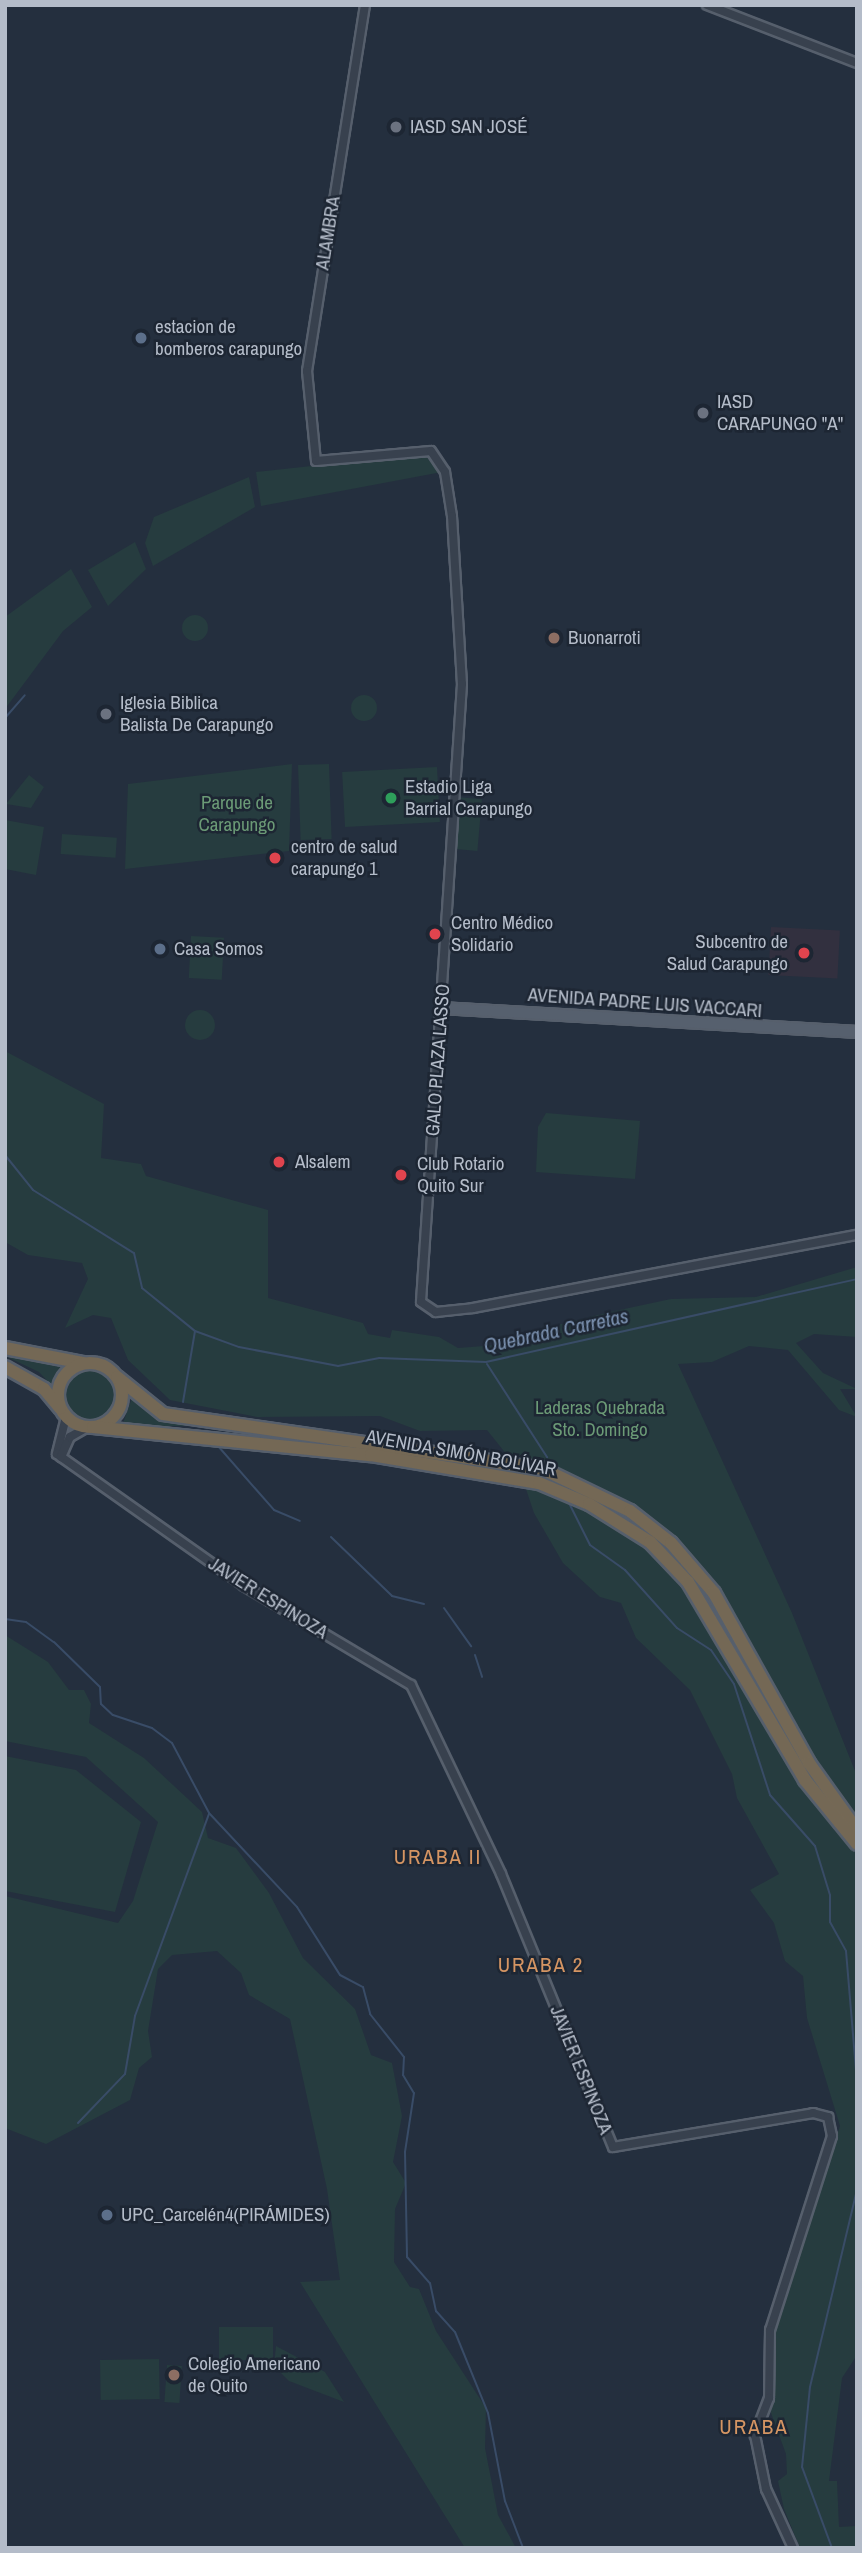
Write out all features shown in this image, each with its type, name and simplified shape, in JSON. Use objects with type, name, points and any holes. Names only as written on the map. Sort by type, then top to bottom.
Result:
[{"type":"highway","name":"AVENIDA SIMÓN BOLÍVAR","points":[[5,1348],[103,1365],[163,1413],[543,1469],[560,1474],[644,1520],[699,1572],[808,1763],[857,1830]]},
{"type":"highway","points":[[63,1413],[61,1380],[83,1363]]},
{"type":"highway","name":"AVENIDA SIMÓN BOLÍVAR","points":[[5,1367],[44,1389],[63,1413],[90,1427],[371,1455],[556,1488],[633,1529],[675,1566],[714,1619],[805,1780],[857,1844]]},
{"type":"highway","points":[[90,1427],[117,1413],[122,1395],[117,1377]]},
{"type":"main road","name":"AVENIDA PADRE LUIS VACCARI","points":[[441,1008],[851,1033],[857,1038]]},
{"type":"street","name":"ALAMBRA","points":[[316,461],[307,358],[365,5]]},
{"type":"street","points":[[707,5],[857,63]]},
{"type":"street","name":"GALO PLAZA LASSO","points":[[316,461],[431,451],[445,472],[463,648],[441,1008],[418,1288],[427,1308],[473,1308],[857,1235]]},
{"type":"street","points":[[57,1454],[63,1413]]},
{"type":"street","points":[[57,1454],[70,1437],[90,1427]]},
{"type":"street","name":"JAVIER ESPINOZA","points":[[57,1454],[244,1586],[411,1685],[490,1850],[614,2147],[813,2113],[828,2117],[832,2136],[770,2330],[769,2398],[755,2435],[766,2489],[793,2548]]},
{"type":"shaded area","name":"Subcentro de Salud Carapungo","points":[[771,927],[840,931],[837,979],[768,975]]},
{"type":"green space","points":[[423,454],[442,472],[261,506],[256,472]]},
{"type":"green space","points":[[249,477],[255,507],[153,566],[145,543],[154,517]]},
{"type":"green space","points":[[135,542],[146,569],[108,606],[88,570]]},
{"type":"green space","points":[[71,569],[92,607],[63,631],[5,709],[5,617]]},
{"type":"green space","points":[[195,615],[204,619],[208,628],[204,637],[195,641],[186,637],[182,628],[186,619]]},
{"type":"green space","points":[[364,695],[373,699],[377,708],[373,717],[364,721],[355,717],[351,708],[355,699]]},
{"type":"green space","name":"Parque de Carapungo","points":[[292,764],[289,851],[125,869],[128,784]]},
{"type":"green space","points":[[329,764],[332,839],[301,840],[298,765]]},
{"type":"green space","name":"Estadio Liga Barrial Carapungo","points":[[437,767],[440,822],[345,827],[342,772]]},
{"type":"green space","points":[[29,775],[44,787],[31,808],[6,804]]},
{"type":"green space","points":[[457,797],[482,799],[477,851],[452,849]]},
{"type":"green space","points":[[5,820],[44,827],[36,875],[5,869]]},
{"type":"green space","points":[[62,834],[117,838],[115,858],[61,854]]},
{"type":"green space","points":[[191,936],[224,938],[222,980],[189,978]]},
{"type":"green space","points":[[200,1010],[210,1015],[215,1025],[210,1035],[200,1040],[190,1035],[185,1025],[190,1015]]},
{"type":"green space","name":"Laderas Quebrada Sto. Domingo","points":[[5,1051],[104,1104],[101,1158],[141,1164],[146,1176],[268,1210],[268,1298],[363,1323],[368,1334],[390,1338],[392,1330],[439,1337],[458,1348],[524,1343],[521,1334],[610,1312],[671,1299],[756,1297],[857,1267],[857,1337],[814,1334],[796,1343],[823,1373],[857,1389],[840,1389],[857,1417],[839,1410],[788,1350],[749,1346],[712,1362],[678,1364],[792,1613],[857,1776],[857,2355],[842,2378],[829,2481],[837,2481],[839,2527],[857,2526],[857,2548],[800,2548],[784,2509],[778,2481],[787,2474],[786,2454],[771,2413],[773,2332],[840,2126],[807,2018],[803,1976],[785,1961],[774,1923],[750,1890],[779,1874],[737,1798],[732,1774],[690,1690],[636,1638],[621,1603],[600,1597],[563,1563],[534,1513],[521,1474],[191,1426],[122,1426],[132,1398],[157,1419],[519,1470],[487,1430],[420,1431],[380,1416],[257,1417],[170,1400],[128,1360],[111,1318],[93,1315],[65,1328],[88,1279],[82,1263],[28,1255],[5,1242]]},
{"type":"green space","points":[[546,1113],[640,1121],[635,1179],[536,1172],[538,1127]]},
{"type":"green space","points":[[5,1356],[66,1367],[54,1388],[39,1372]]},
{"type":"green space","points":[[92,1370],[102,1372],[110,1378],[116,1386],[116,1406],[110,1414],[102,1420],[92,1422],[82,1420],[74,1414],[68,1406],[66,1396],[68,1386],[74,1378],[82,1372]]},
{"type":"green space","points":[[5,1635],[48,1662],[69,1690],[84,1690],[91,1704],[89,1723],[144,1758],[202,1812],[208,1838],[236,1848],[269,1893],[303,1958],[355,2009],[371,2055],[392,2063],[402,2116],[393,2162],[406,2183],[395,2209],[394,2262],[410,2287],[419,2289],[436,2331],[486,2408],[485,2448],[498,2515],[516,2548],[465,2548],[300,2282],[340,2280],[327,2189],[290,2019],[249,1995],[241,1973],[217,1951],[172,1955],[158,1969],[148,2031],[152,2057],[139,2068],[130,2100],[46,2144],[5,2128],[5,1896],[118,1923],[133,1901],[158,1822],[86,1757],[5,1741]]},
{"type":"green space","points":[[5,1756],[76,1770],[141,1822],[115,1912],[5,1891]]},
{"type":"green space","points":[[219,2327],[273,2327],[273,2360],[219,2360]]},
{"type":"green space","points":[[276,2346],[325,2372],[344,2402],[289,2381],[274,2366]]},
{"type":"green space","points":[[159,2359],[160,2399],[101,2400],[100,2360]]},
{"type":"green space","points":[[167,2365],[182,2366],[179,2403],[164,2402]]},
{"type":"waterway","points":[[5,718],[25,695]]},
{"type":"waterway","name":"Quebrada Carretas","points":[[5,1155],[33,1190],[134,1253],[142,1288],[195,1331],[239,1347],[338,1366],[379,1358],[486,1362],[857,1279]]},
{"type":"waterway","points":[[183,1402],[195,1331]]},
{"type":"waterway","points":[[487,1364],[547,1457]]},
{"type":"waterway","points":[[218,1446],[274,1510],[300,1521]]},
{"type":"waterway","points":[[569,1503],[590,1545],[625,1570],[677,1628],[711,1650],[734,1684],[770,1795],[815,1846],[830,1895],[830,1922],[846,1951],[857,2082]]},
{"type":"waterway","points":[[331,1537],[392,1596],[424,1604]]},
{"type":"waterway","points":[[444,1608],[471,1646]]},
{"type":"waterway","points":[[5,1619],[26,1622],[54,1642],[100,1687],[101,1704],[113,1715],[152,1728],[172,1743],[209,1813],[297,1907],[340,1975],[363,1987],[370,2014],[404,2057],[403,2075],[414,2093],[405,2152],[407,2257],[430,2283],[436,2311],[455,2332],[488,2413],[505,2501],[523,2548]]},
{"type":"waterway","points":[[475,1655],[482,1677]]},
{"type":"waterway","points":[[78,2123],[125,2074],[135,2016],[209,1814]]},
{"type":"waterway","points":[[832,2548],[802,2467],[810,2387],[857,2190]]},
{"type":"place","name":"IASD SAN JOSÉ","points":[[396,127]]},
{"type":"place","name":"estacion de bomberos carapungo","points":[[141,338]]},
{"type":"place","name":"IASD CARAPUNGO \"A\"","points":[[703,413]]},
{"type":"place","name":"Buonarroti","points":[[554,638]]},
{"type":"place","name":"Iglesia Biblica Balista De Carapungo","points":[[106,714]]},
{"type":"place","name":"Estadio Liga Barrial Carapungo","points":[[391,798]]},
{"type":"place","name":"centro de salud carapungo 1","points":[[275,858]]},
{"type":"place","name":"Centro Médico Solidario","points":[[435,934]]},
{"type":"place","name":"Casa Somos","points":[[160,949]]},
{"type":"place","name":"Subcentro de Salud Carapungo","points":[[804,953]]},
{"type":"place","name":"Alsalem","points":[[279,1162]]},
{"type":"place","name":"Club Rotario Quito Sur","points":[[401,1175]]},
{"type":"place","name":"UPC_Carcelén4(PIRÁMIDES)","points":[[107,2215]]},
{"type":"place","name":"Colegio Americano de Quito","points":[[174,2375]]},
{"type":"district","name":"URABA II","points":[[438,1857]]},
{"type":"district","name":"URABA 2","points":[[541,1965]]},
{"type":"district","name":"URABA","points":[[754,2427]]}]
